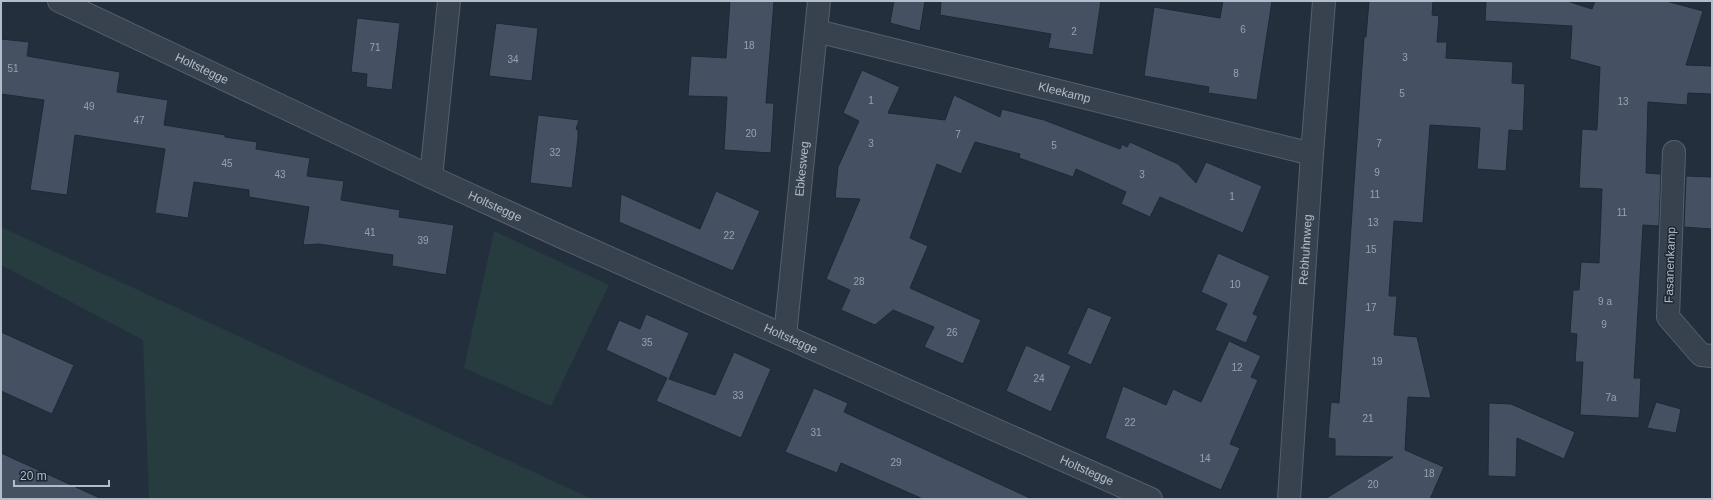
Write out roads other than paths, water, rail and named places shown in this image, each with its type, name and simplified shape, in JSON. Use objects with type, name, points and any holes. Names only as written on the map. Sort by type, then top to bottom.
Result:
[{"type":"street","name":"Holtstegge","points":[[60,1],[431,177],[562,237],[1151,499]]},
{"type":"street","points":[[431,177],[449,1]]},
{"type":"street","name":"Ebkesweg","points":[[785,336],[819,1]]},
{"type":"street","name":"Rebhuhnweg","points":[[1289,499],[1312,154],[1324,1]]},
{"type":"street","name":"Kleekamp","points":[[817,31],[1312,154]]},
{"type":"street","name":"Fasanenkamp","points":[[1674,152],[1668,317],[1701,355],[1712,356]]}]
